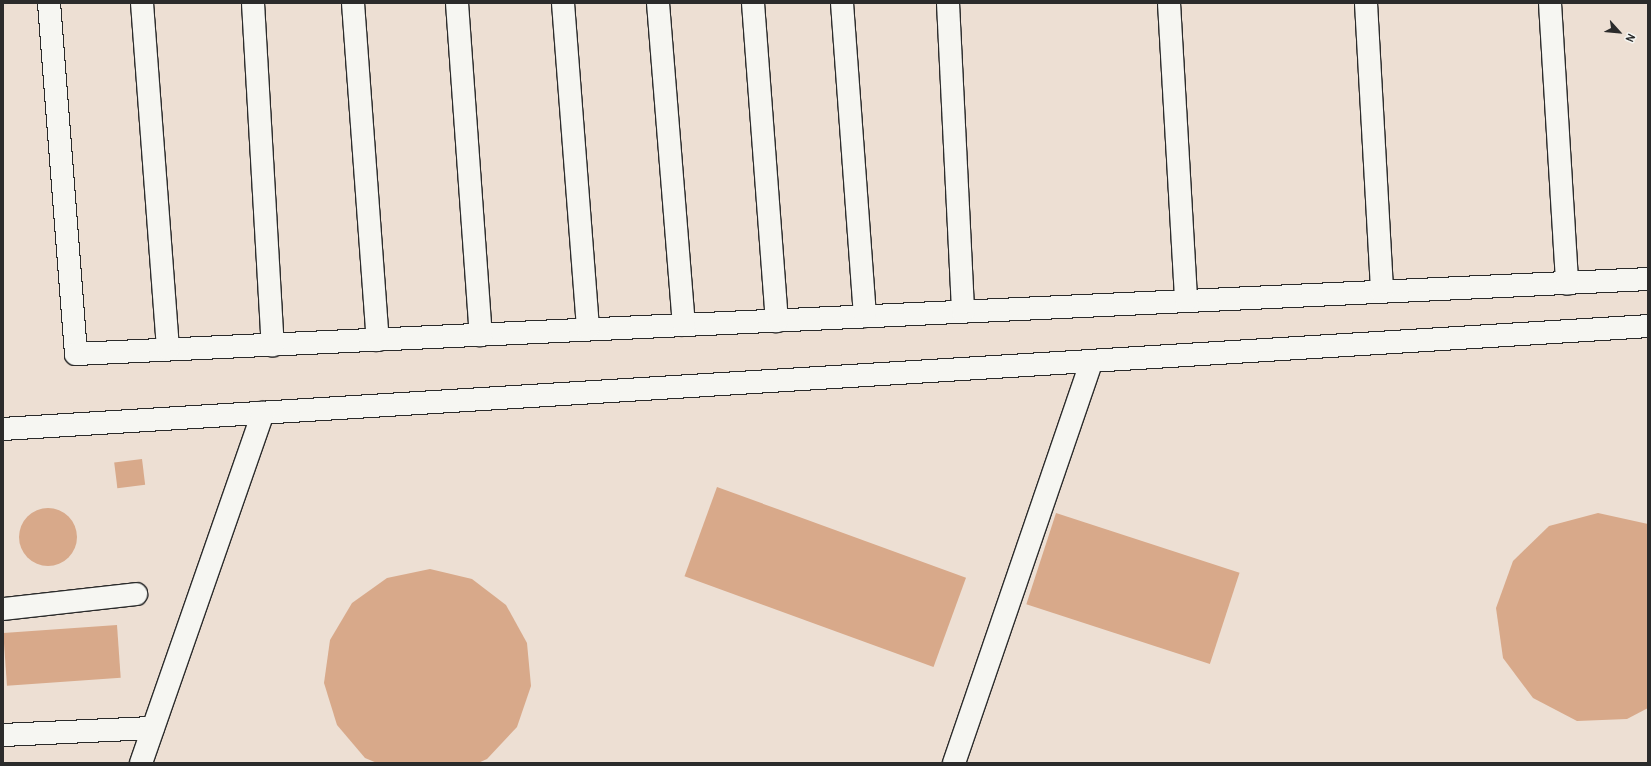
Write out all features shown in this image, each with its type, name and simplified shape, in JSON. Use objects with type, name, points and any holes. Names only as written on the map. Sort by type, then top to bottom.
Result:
[{"type":"street","points":[[49,3],[76,354],[1648,279]]},
{"type":"street","points":[[142,3],[168,350]]},
{"type":"street","points":[[254,3],[273,345]]},
{"type":"street","points":[[353,3],[378,340]]},
{"type":"street","points":[[457,3],[481,335]]},
{"type":"street","points":[[563,3],[588,330]]},
{"type":"street","points":[[658,3],[684,325]]},
{"type":"street","points":[[753,3],[777,320]]},
{"type":"street","points":[[842,3],[865,316]]},
{"type":"street","points":[[948,3],[963,312]]},
{"type":"street","points":[[1169,3],[1186,301]]},
{"type":"street","points":[[1366,3],[1382,292]]},
{"type":"street","points":[[1550,3],[1567,283]]},
{"type":"street","points":[[3,429],[264,414],[1648,326]]},
{"type":"street","points":[[954,763],[1091,362]]},
{"type":"street","points":[[141,763],[264,414]]},
{"type":"street","points":[[3,608],[136,594]]},
{"type":"street","points":[[3,735],[153,728]]},
{"type":"shaded area","points":[[3,3],[1648,3],[1648,763],[3,763]]},
{"type":"building","points":[[142,459],[145,485],[117,488],[114,462]]},
{"type":"building","points":[[717,487],[966,578],[934,667],[685,576]]},
{"type":"building","points":[[48,508],[59,510],[72,521],[75,526],[77,537],[75,548],[64,561],[59,564],[48,566],[37,564],[24,553],[21,548],[19,537],[21,526],[32,513],[37,510]]},
{"type":"building","points":[[1056,513],[1240,573],[1210,664],[1026,604]]},
{"type":"building","points":[[1598,513],[1648,524],[1648,708],[1627,719],[1577,721],[1533,698],[1503,658],[1496,608],[1513,561],[1549,526]]},
{"type":"building","points":[[430,569],[472,579],[506,605],[527,643],[531,686],[517,727],[487,759],[478,763],[377,763],[365,758],[337,725],[324,683],[330,640],[352,603],[387,578]]},
{"type":"building","points":[[117,625],[121,678],[7,686],[3,633]]}]
